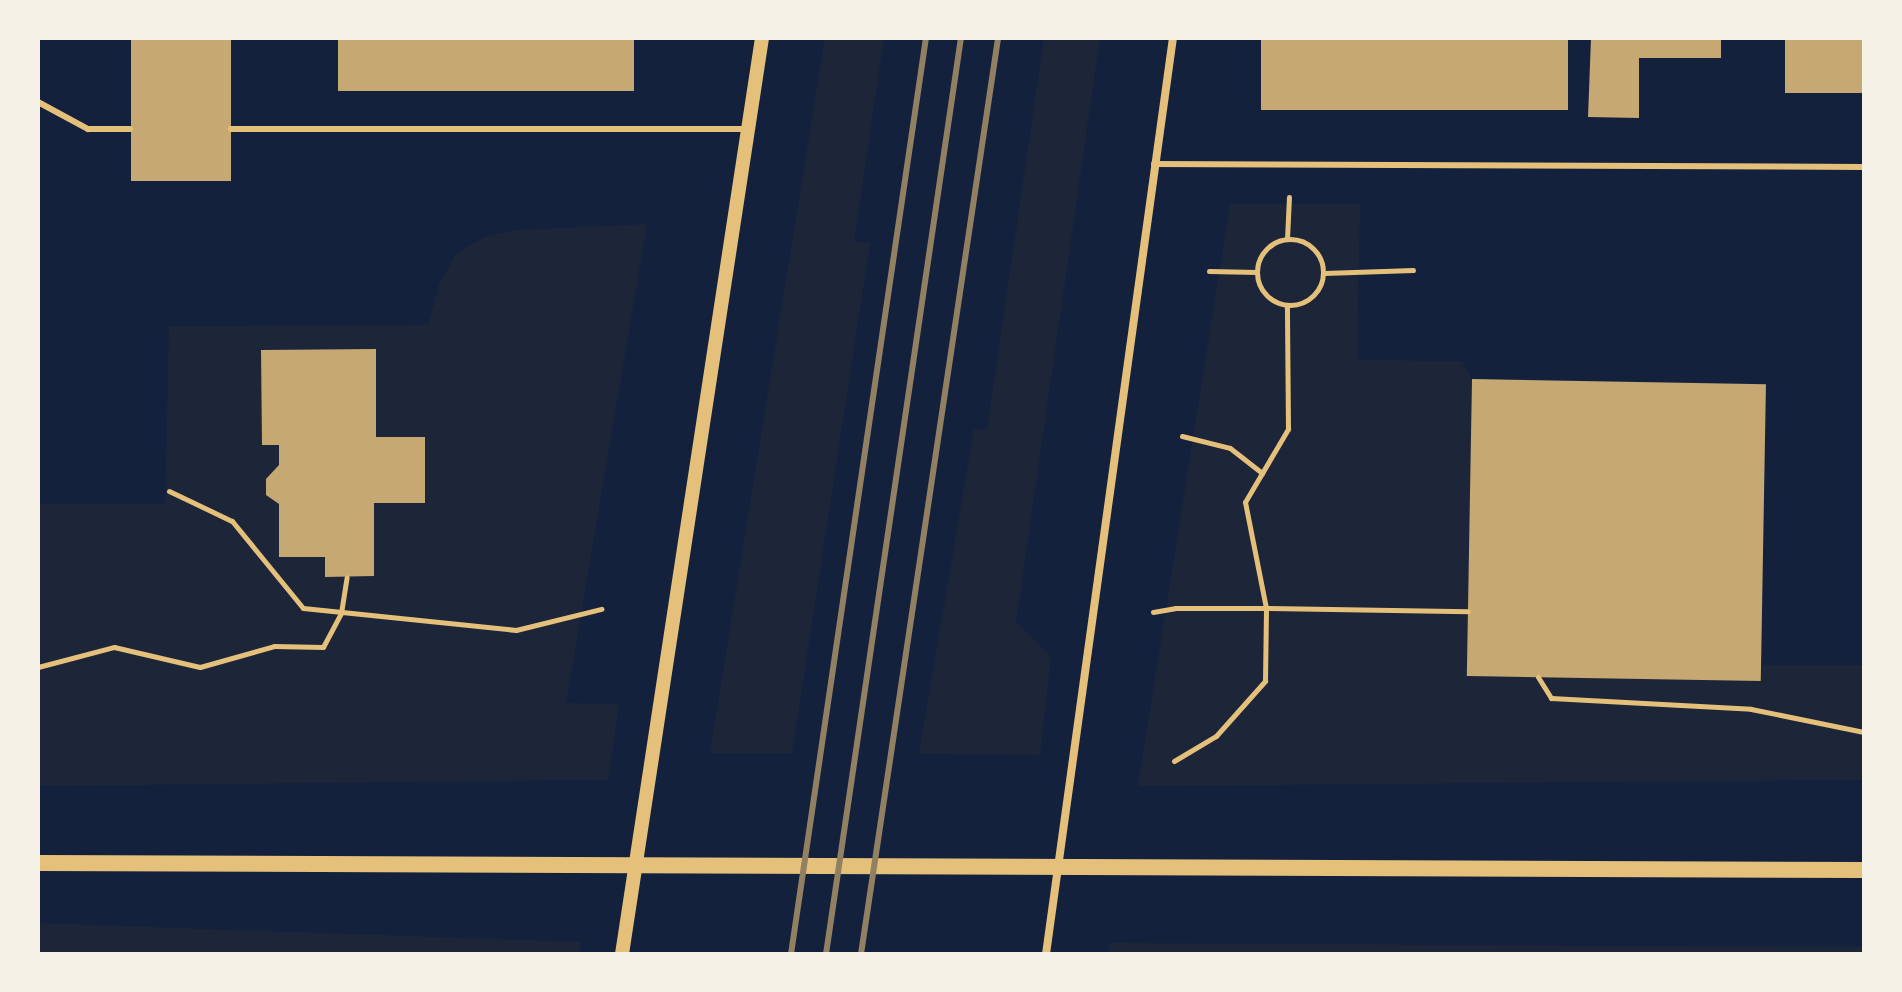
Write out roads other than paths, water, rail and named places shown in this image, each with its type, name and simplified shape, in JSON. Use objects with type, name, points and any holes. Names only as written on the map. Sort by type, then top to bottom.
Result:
[{"type":"main road","points":[[38,863],[1864,870]]},
{"type":"street","points":[[622,954],[762,38]]},
{"type":"street","points":[[1046,954],[1173,38]]},
{"type":"lane","points":[[38,102],[88,129],[130,129]]},
{"type":"lane","points":[[231,129],[748,129]]},
{"type":"lane","points":[[1154,164],[1864,167]]},
{"type":"railway","points":[[791,954],[926,38]]},
{"type":"railway","points":[[826,954],[961,38]]},
{"type":"railway","points":[[861,954],[998,38]]}]
